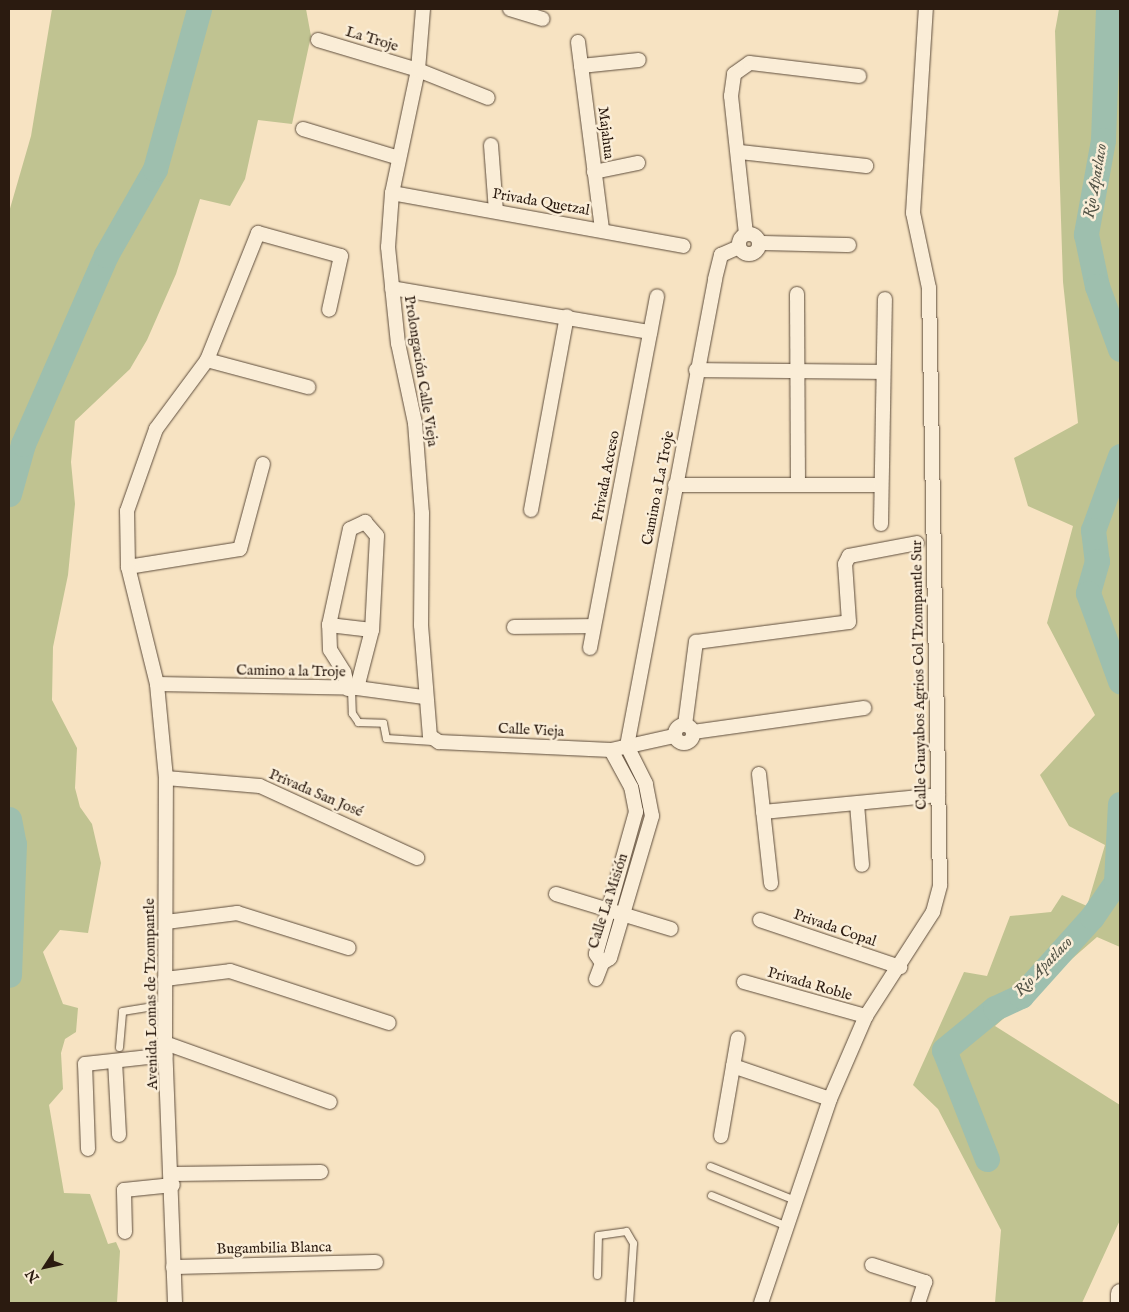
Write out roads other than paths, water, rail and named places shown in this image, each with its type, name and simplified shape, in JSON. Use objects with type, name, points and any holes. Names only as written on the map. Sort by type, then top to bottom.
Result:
[{"type":"street","name":"Prolongación Calle Vieja","points":[[423,9],[418,70],[392,193],[388,247],[392,288],[414,423],[422,513],[424,697],[434,740]]},
{"type":"street","points":[[510,9],[542,19]]},
{"type":"street","name":"Calle Guayabos Agrios Col Tzompantle Sur","points":[[761,1303],[830,1099],[866,1016],[900,967],[933,912],[940,885],[929,288],[913,213],[926,9]]},
{"type":"street","name":"La Troje","points":[[318,40],[418,70],[488,98]]},
{"type":"street","name":"Majahua","points":[[578,42],[602,229]]},
{"type":"street","points":[[581,66],[639,60]]},
{"type":"street","points":[[760,244],[752,254],[739,247],[746,234],[740,152],[731,85],[740,66],[750,63],[859,76]]},
{"type":"street","points":[[303,130],[399,158]]},
{"type":"street","points":[[491,145],[496,211]]},
{"type":"street","points":[[740,152],[866,166]]},
{"type":"street","points":[[594,172],[638,164]]},
{"type":"street","name":"Privada Quetzal","points":[[392,193],[602,229],[683,246]]},
{"type":"street","name":"Avenida Lomas de Tzompantle","points":[[175,1303],[173,1179],[165,1049],[166,778],[157,684],[128,567],[127,511],[156,429],[207,360],[258,233],[341,256],[329,310]]},
{"type":"street","points":[[746,234],[752,233],[760,244]]},
{"type":"street","points":[[760,244],[849,245]]},
{"type":"street","name":"Camino a La Troje","points":[[627,746],[696,370],[721,255],[739,247]]},
{"type":"street","points":[[392,288],[567,316],[650,332]]},
{"type":"street","points":[[797,294],[798,485]]},
{"type":"street","name":"Privada Acceso","points":[[590,648],[657,296]]},
{"type":"street","points":[[881,524],[882,372],[885,299]]},
{"type":"street","points":[[530,510],[567,316]]},
{"type":"street","points":[[207,360],[308,387]]},
{"type":"street","points":[[696,370],[882,372]]},
{"type":"street","points":[[128,567],[240,549],[263,464]]},
{"type":"street","points":[[675,485],[882,485]]},
{"type":"street","points":[[365,522],[377,536],[372,630],[352,689],[330,650],[329,625],[350,530],[365,522]]},
{"type":"street","points":[[864,708],[689,729],[696,642],[849,622],[845,564],[849,556],[917,543]]},
{"type":"street","points":[[329,625],[372,630]]},
{"type":"street","points":[[514,627],[593,626]]},
{"type":"street","name":"Camino a la Troje","points":[[157,684],[352,689],[424,697]]},
{"type":"street","name":"Calle Vieja","points":[[434,740],[611,750],[674,736],[675,730],[689,729]]},
{"type":"street","name":"Calle La Misión","points":[[627,746],[650,796],[652,816],[610,958],[602,963],[596,954],[636,812],[635,797]]},
{"type":"street","points":[[611,750],[635,797],[650,796]]},
{"type":"street","points":[[759,774],[771,884]]},
{"type":"street","name":"Privada San José","points":[[166,778],[260,786],[417,858]]},
{"type":"street","points":[[763,812],[938,795]]},
{"type":"street","points":[[857,804],[862,865]]},
{"type":"street","points":[[556,894],[671,929]]},
{"type":"street","points":[[166,922],[236,913],[349,948]]},
{"type":"street","name":"Privada Copal","points":[[760,920],[900,967]]},
{"type":"street","points":[[596,979],[602,963]]},
{"type":"street","points":[[166,979],[230,971],[389,1023]]},
{"type":"street","name":"Privada Roble","points":[[744,982],[866,1016]]},
{"type":"street","points":[[721,1136],[738,1038]]},
{"type":"street","points":[[88,1149],[85,1064],[115,1061],[165,1049],[330,1102]]},
{"type":"street","points":[[115,1061],[119,1135]]},
{"type":"street","points":[[733,1066],[830,1099]]},
{"type":"street","points":[[125,1232],[124,1190],[173,1179],[321,1172]]},
{"type":"street","name":"Bugambilia Blanca","points":[[173,1267],[376,1262]]},
{"type":"street","points":[[872,1265],[925,1282],[918,1303]]},
{"type":"street","points":[[1120,1293],[1120,1303]]},
{"type":"lane","points":[[352,689],[352,713],[358,722],[383,723],[386,738],[434,740]]},
{"type":"lane","points":[[119,1047],[122,1010],[165,1004]]},
{"type":"lane","points":[[710,1166],[795,1200]]},
{"type":"lane","points":[[711,1195],[787,1226]]},
{"type":"lane","points":[[597,1275],[598,1235],[626,1231],[633,1244],[629,1303]]},
{"type":"waterway","points":[[9,494],[23,444],[106,255],[155,169],[199,9]]},
{"type":"waterway","name":"Rio Apatlaco","points":[[1108,9],[1103,140],[1086,234],[1097,286],[1120,349]]},
{"type":"waterway","name":"Rio Apatlaco","points":[[1120,456],[1093,530],[1097,561],[1088,593],[1120,681]]},
{"type":"waterway","name":"Rio Apatlaco","points":[[987,1159],[944,1050],[995,1008],[1021,996],[1092,917],[1116,882],[1120,804]]},
{"type":"waterway","points":[[9,819],[14,844],[9,975]]}]
